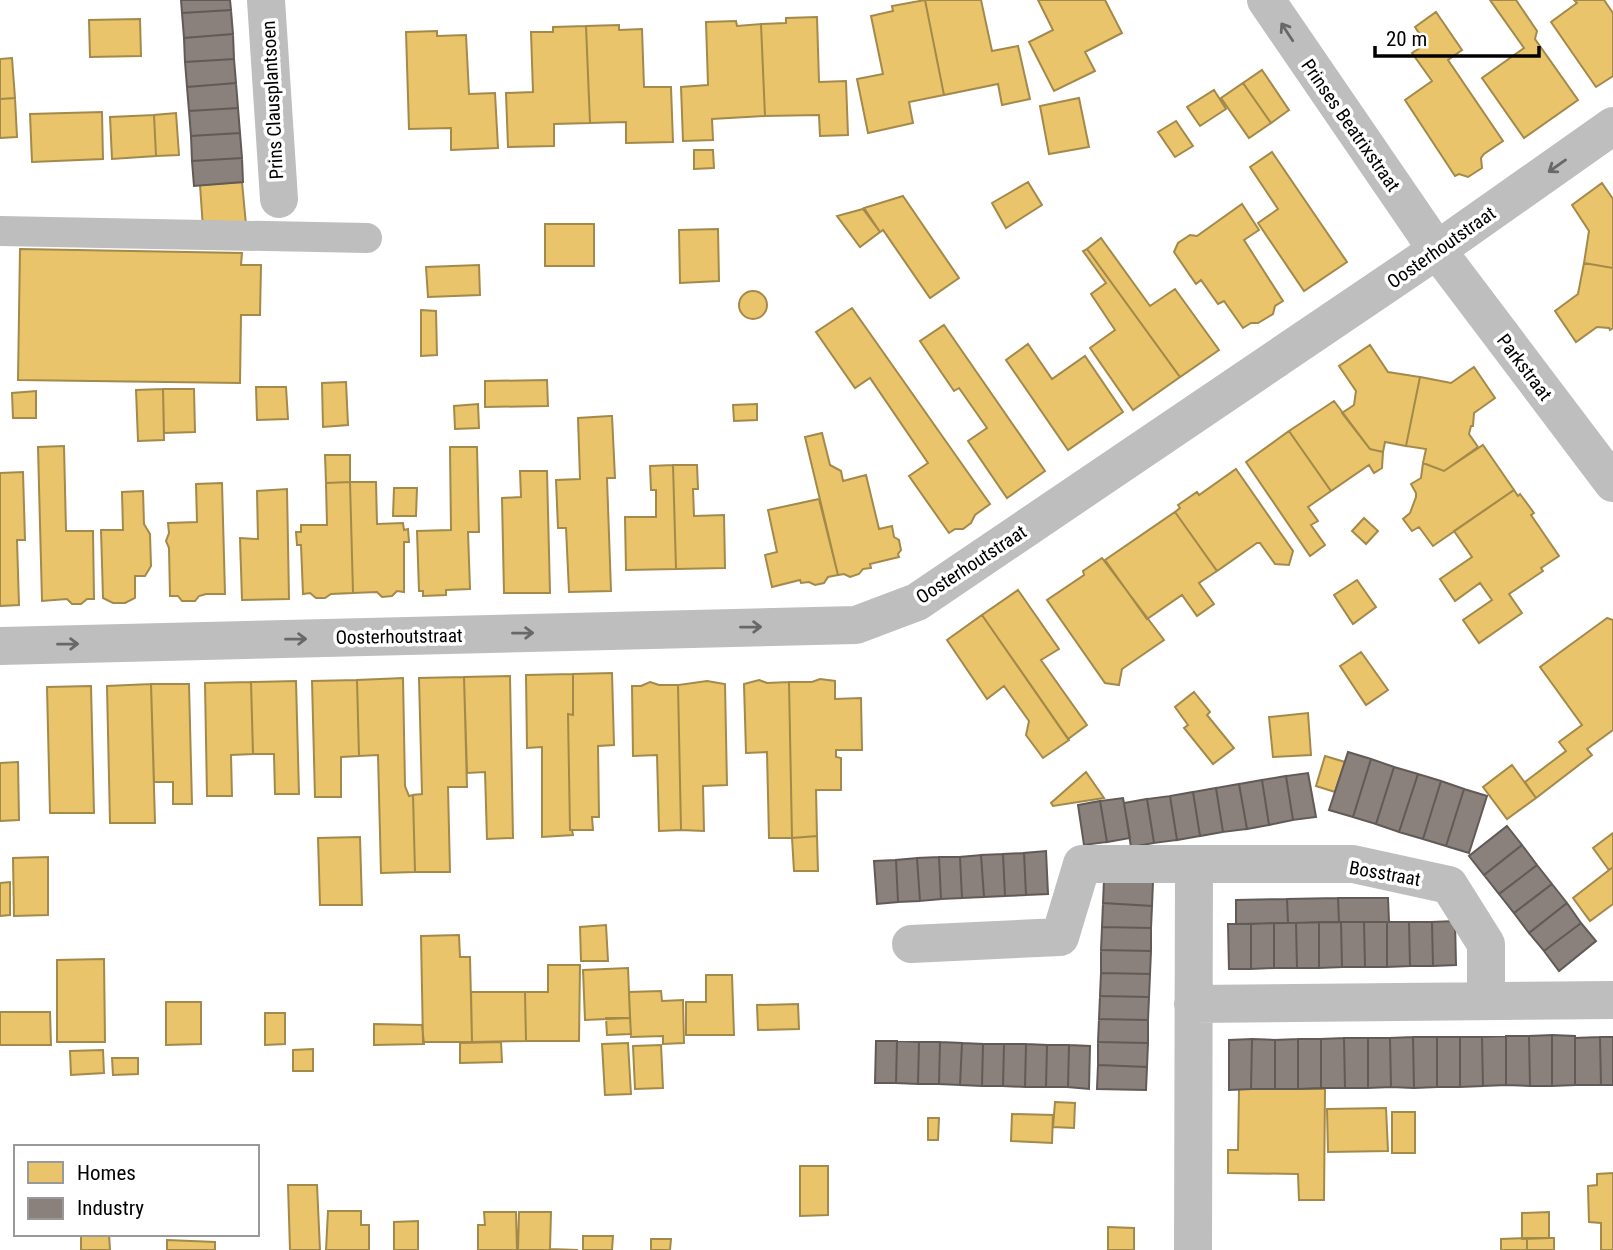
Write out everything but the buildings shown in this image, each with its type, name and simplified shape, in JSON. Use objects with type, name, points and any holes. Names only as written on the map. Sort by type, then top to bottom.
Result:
[{"type":"street","name":"Prins Clausplantsoen","points":[[266,0],[279,200]]},
{"type":"street","name":"Prinses Beatrixstraat","points":[[1266,0],[1437,250]]},
{"type":"street","name":"Oosterhoutstraat","points":[[0,646],[856,625],[917,602],[1437,250],[1613,126]]},
{"type":"street","name":"Parkstraat","points":[[1437,250],[1613,483]]},
{"type":"street","name":"Bosstraat","points":[[911,944],[1060,937],[1082,864],[1353,864],[1450,885],[1486,944],[1486,1001]]},
{"type":"street","points":[[1193,1250],[1194,864]]},
{"type":"street","points":[[1193,1004],[1613,1000]]},
{"type":"lane","points":[[0,231],[368,238]]}]
